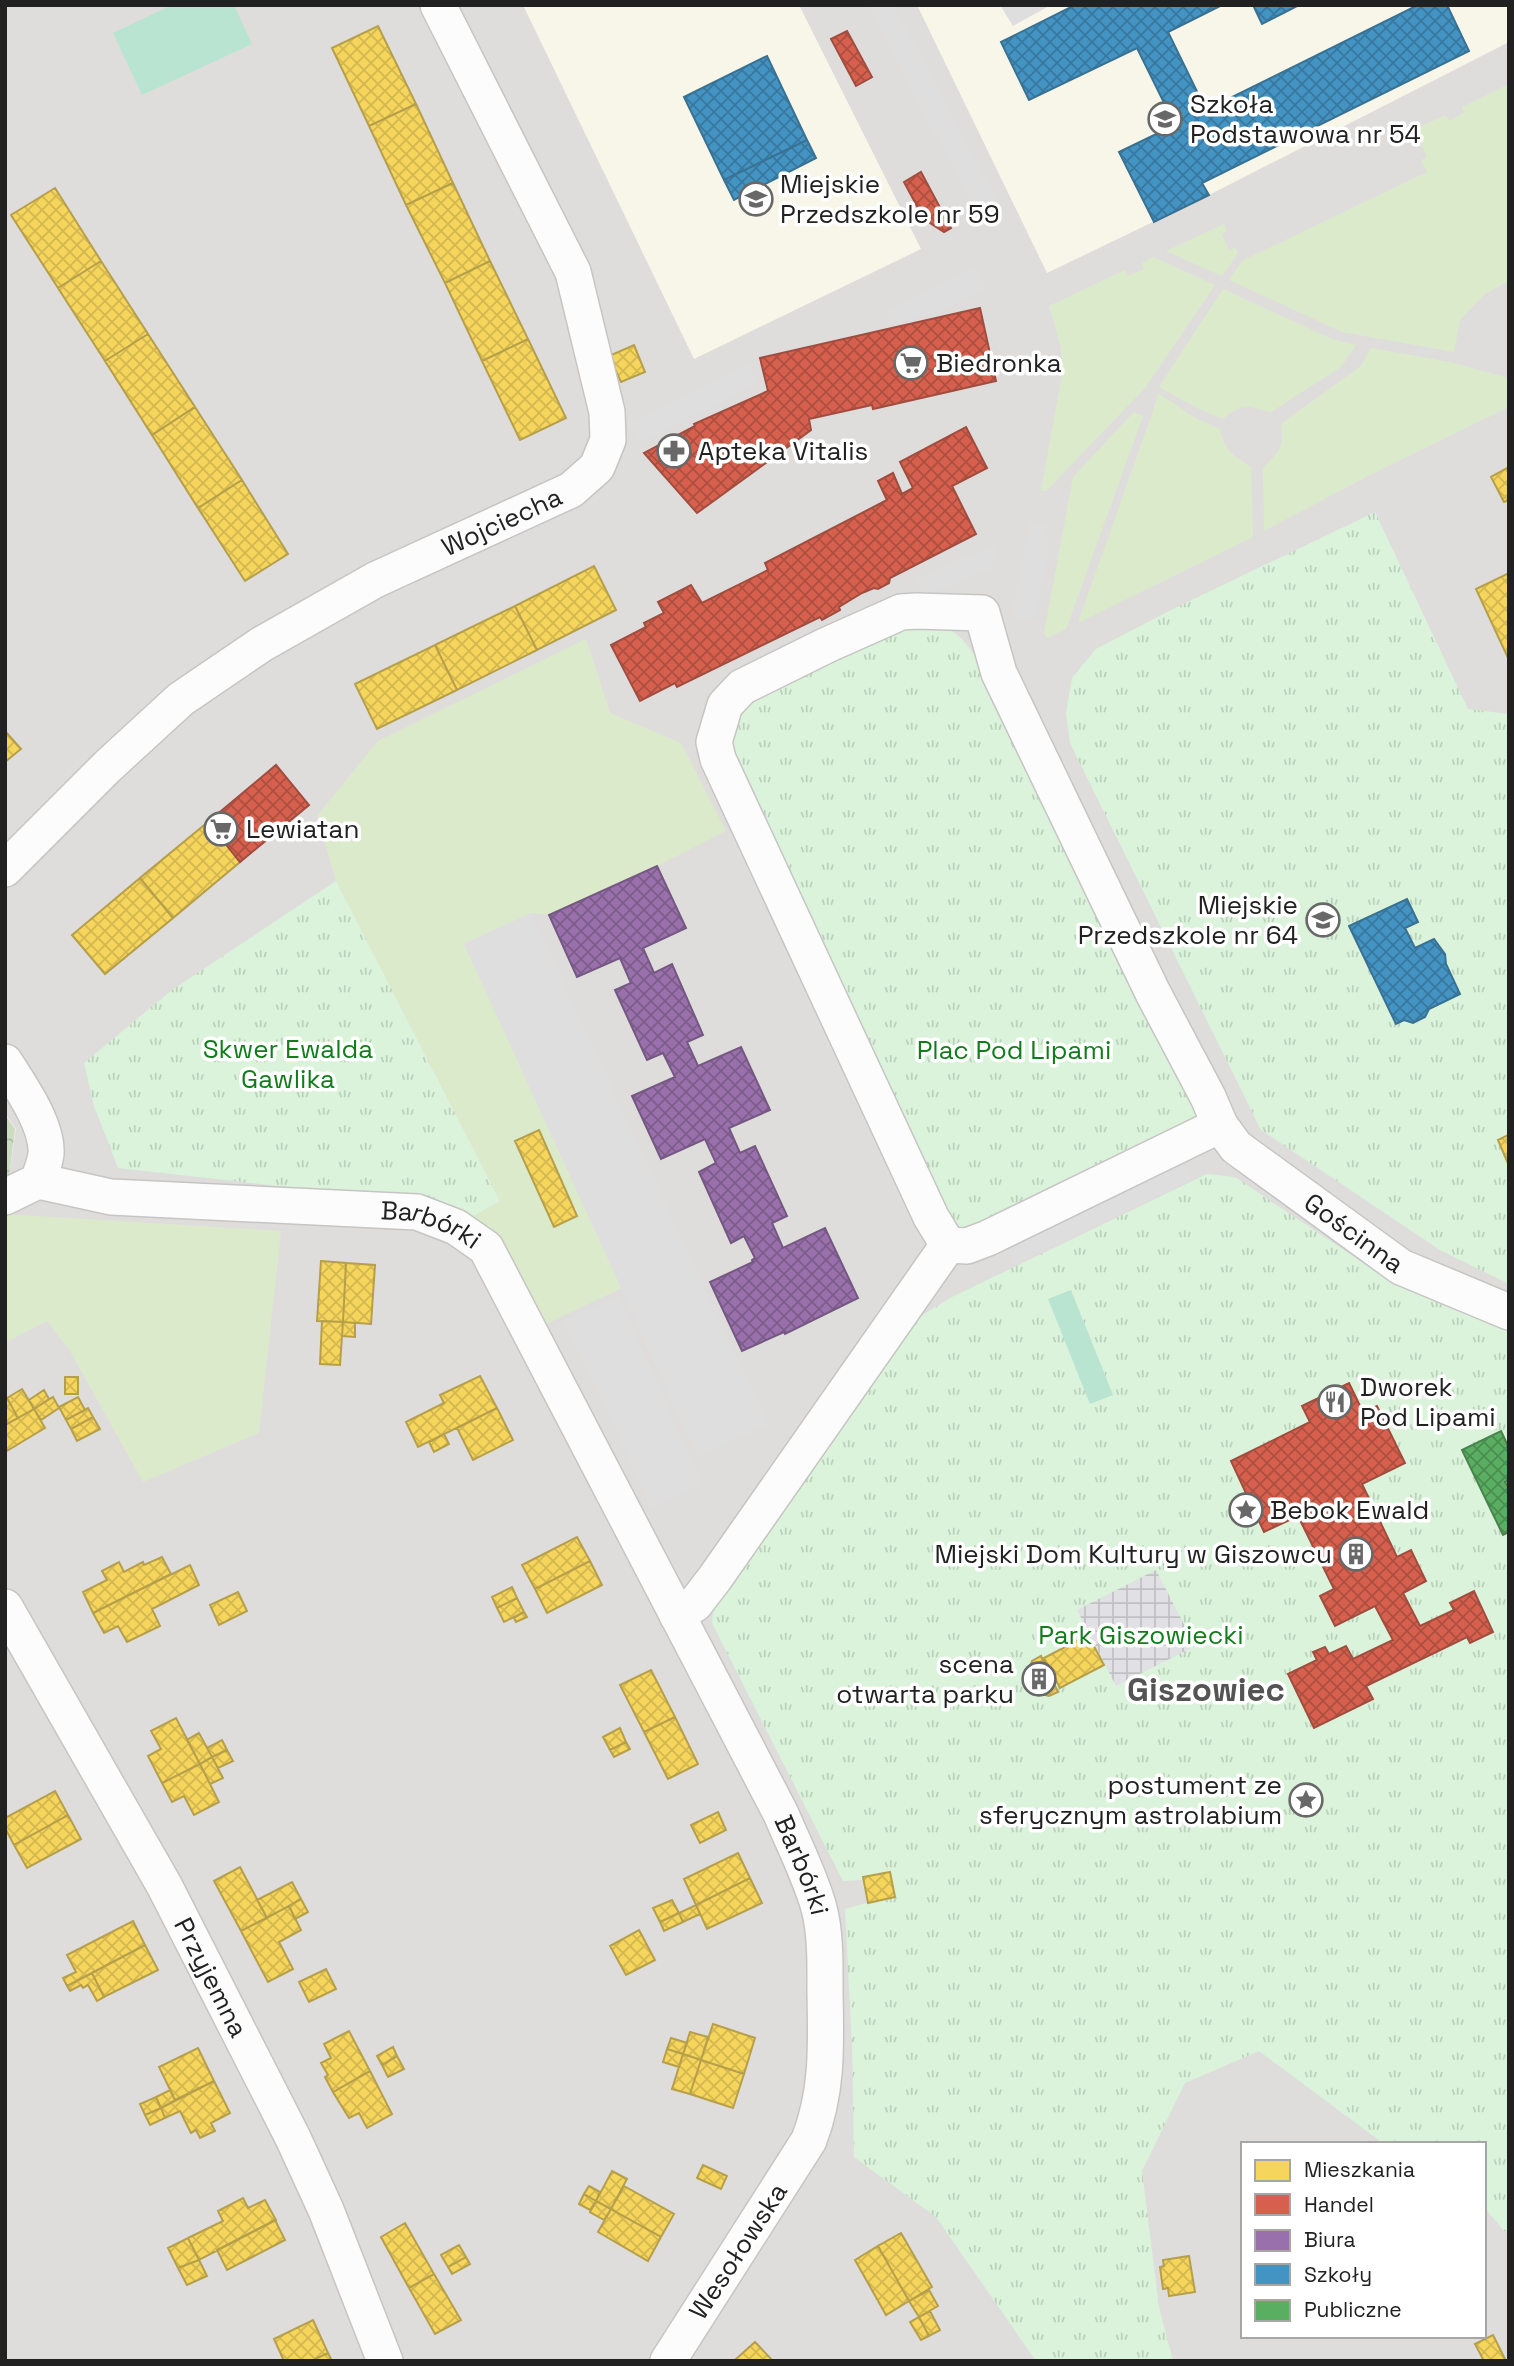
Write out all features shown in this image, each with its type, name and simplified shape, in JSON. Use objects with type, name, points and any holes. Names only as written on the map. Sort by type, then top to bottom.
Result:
[{"type":"street","name":"Wojciecha","points":[[5,869],[108,766],[181,699],[262,644],[375,580],[571,489],[597,467],[608,440],[607,412],[573,272],[438,5]]},
{"type":"street","points":[[916,611],[982,613],[999,673],[1153,993],[1220,1125],[988,1238],[967,1246],[948,1245],[931,1216],[739,808],[713,742],[725,705],[742,687],[901,612],[916,611]]},
{"type":"street","points":[[5,1062],[34,1113],[45,1142],[46,1155],[38,1181],[5,1197]]},
{"type":"street","name":"Gościnna","points":[[1220,1125],[1236,1147],[1401,1267],[1509,1312]]},
{"type":"street","name":"Barbórki","points":[[38,1181],[111,1197],[417,1212],[456,1227],[486,1248],[781,1814],[819,1909],[825,1956],[826,2067],[818,2118],[809,2140]]},
{"type":"street","points":[[677,1615],[695,1604],[715,1578],[948,1245]]},
{"type":"street","name":"Przyjemna","points":[[5,1607],[164,1885],[293,2138],[326,2210],[385,2361]]},
{"type":"street","name":"Wesołowska","points":[[668,2361],[809,2140]]},
{"type":"shaded area","points":[[5,5],[1509,5],[1509,2361],[5,2361],[5,1178],[9,1176],[16,1129],[5,1113]]},
{"type":"shaded area","name":"Miejskie Przedszkole nr 59","points":[[523,5],[799,5],[921,249],[694,359]]},
{"type":"shaded area","points":[[867,5],[894,5],[999,204],[978,216]]},
{"type":"shaded area","name":"Szkoła Podstawowa nr 54","points":[[917,5],[1509,5],[1509,42],[1209,195],[1047,273]]},
{"type":"shaded area","points":[[1000,5],[1051,5],[1013,26]]},
{"type":"shaded area","points":[[976,268],[987,289],[934,314],[891,322],[885,310]]},
{"type":"shaded area","points":[[748,364],[758,384],[639,444],[629,423]]},
{"type":"shaded area","points":[[1030,521],[1046,524],[1044,537],[1050,539],[1035,620],[1012,616]]},
{"type":"shaded area","points":[[997,543],[991,569],[924,597],[915,580]]},
{"type":"shaded area","points":[[743,834],[916,1204],[904,1209],[732,839]]},
{"type":"shaded area","points":[[531,913],[768,1425],[698,1457],[464,944]]},
{"type":"shaded area","points":[[1179,1159],[1191,1180],[1014,1264],[1003,1242]]},
{"type":"shaded area","points":[[618,1296],[702,1484],[652,1508],[564,1320]]},
{"type":"shaded area","points":[[1156,1570],[1195,1646],[1116,1686],[1077,1610]]},
{"type":"green space","points":[[172,5],[234,5],[252,44],[142,95],[113,33]]},
{"type":"green space","points":[[1509,84],[1509,281],[1485,294],[1460,320],[1454,352],[1342,332],[1229,280],[1242,261],[1427,172],[1421,160],[1427,157],[1420,141],[1414,143],[1409,132],[1446,115],[1449,121],[1464,113],[1462,107]]},
{"type":"green space","points":[[1224,224],[1227,231],[1222,234],[1229,250],[1235,247],[1238,253],[1222,276],[1166,251]]},
{"type":"green space","points":[[1153,257],[1215,285],[1145,388],[1046,491],[1041,491],[1063,369],[1060,344],[1049,306],[1125,270],[1128,276],[1144,269],[1142,263]]},
{"type":"green space","points":[[1223,289],[1332,339],[1356,345],[1341,367],[1271,412],[1246,407],[1235,410],[1223,419],[1199,409],[1159,387]]},
{"type":"green space","points":[[1371,348],[1450,362],[1509,378],[1509,407],[1264,531],[1263,468],[1279,449],[1282,438],[1281,424],[1361,366]]},
{"type":"green space","points":[[1158,393],[1197,419],[1220,429],[1230,451],[1251,467],[1253,537],[1078,623],[1154,408]]},
{"type":"green space","points":[[1134,412],[1143,416],[1066,629],[1047,638],[1044,633],[1073,477]]},
{"type":"green space","points":[[1375,512],[1468,709],[1509,714],[1509,1284],[1440,1250],[1261,1130],[1070,743],[1066,713],[1072,678],[1096,649]]},
{"type":"green space","name":"Plac Pod Lipami","points":[[897,624],[931,624],[949,629],[965,642],[973,653],[1203,1120],[974,1230],[950,1226],[730,770],[730,719],[758,691]]},
{"type":"green space","points":[[586,639],[610,713],[681,743],[726,831],[549,915],[531,913],[464,944],[622,1288],[544,1325],[464,1221],[500,1201],[336,881],[317,816],[378,741]]},
{"type":"green space","name":"Skwer Ewalda Gawlika","points":[[336,881],[500,1201],[464,1221],[404,1200],[118,1168],[94,1106],[84,1063],[172,990]]},
{"type":"green space","points":[[5,1115],[15,1129],[9,1176],[5,1178]]},
{"type":"green space","name":"Park Giszowiecki","points":[[1207,1174],[1235,1177],[1393,1283],[1509,1330],[1509,2230],[1505,2232],[1486,2209],[1486,2142],[1381,2142],[1259,2051],[1185,2083],[1142,2171],[1159,2307],[1173,2361],[1036,2361],[936,2217],[854,2157],[845,1909],[867,1903],[862,1880],[843,1881],[712,1623],[714,1602],[911,1322],[952,1297]]},
{"type":"green space","points":[[5,1214],[281,1231],[259,1433],[143,1482],[70,1351],[47,1321],[5,1343]]},
{"type":"green space","points":[[1071,1290],[1113,1395],[1090,1404],[1048,1299]]},
{"type":"building: Mieszkania","points":[[378,26],[416,104],[369,126],[332,48]]},
{"type":"building: Mieszkania","points":[[416,104],[453,183],[406,205],[369,126]]},
{"type":"building: Mieszkania","points":[[453,183],[490,261],[445,283],[406,205]]},
{"type":"building: Mieszkania","points":[[55,188],[101,261],[58,288],[11,215]]},
{"type":"building: Mieszkania","points":[[101,261],[148,334],[105,361],[58,288]]},
{"type":"building: Mieszkania","points":[[490,261],[528,339],[482,361],[445,283]]},
{"type":"building: Mieszkania","points":[[148,334],[195,407],[152,435],[105,361]]},
{"type":"building: Mieszkania","points":[[528,339],[566,418],[520,440],[482,361]]},
{"type":"building: Mieszkania","points":[[634,345],[645,372],[621,382],[609,356]]},
{"type":"building: Mieszkania","points":[[195,407],[242,480],[198,508],[152,435]]},
{"type":"building: Mieszkania","points":[[1509,467],[1509,500],[1504,502],[1491,477]]},
{"type":"building: Mieszkania","points":[[242,480],[288,554],[245,581],[198,508]]},
{"type":"building: Mieszkania","points":[[594,566],[616,610],[537,650],[515,606]]},
{"type":"building: Mieszkania","points":[[1509,573],[1509,660],[1476,589]]},
{"type":"building: Mieszkania","points":[[515,606],[537,650],[457,690],[435,645]]},
{"type":"building: Mieszkania","points":[[435,645],[457,690],[377,729],[355,684]]},
{"type":"building: Mieszkania","points":[[5,731],[21,749],[5,762]]},
{"type":"building: Mieszkania","points":[[208,822],[240,862],[173,918],[140,878]]},
{"type":"building: Mieszkania","points":[[140,878],[173,918],[105,974],[72,935]]},
{"type":"building: Mieszkania","points":[[539,1130],[577,1216],[554,1227],[515,1141]]},
{"type":"building: Mieszkania","points":[[1508,1135],[1509,1137],[1509,1166],[1498,1140]]},
{"type":"building: Mieszkania","points":[[321,1261],[346,1263],[343,1322],[317,1321]]},
{"type":"building: Mieszkania","points":[[346,1263],[375,1265],[371,1324],[343,1322]]},
{"type":"building: Mieszkania","points":[[322,1321],[343,1322],[340,1365],[320,1364]]},
{"type":"building: Mieszkania","points":[[343,1322],[355,1323],[355,1337],[342,1336]]},
{"type":"building: Mieszkania","points":[[480,1376],[497,1408],[418,1447],[406,1422],[444,1403],[440,1395]]},
{"type":"building: Mieszkania","points":[[65,1377],[78,1377],[78,1394],[65,1394]]},
{"type":"building: Mieszkania","points":[[22,1389],[34,1409],[18,1418],[7,1398]]},
{"type":"building: Mieszkania","points":[[44,1390],[49,1399],[34,1409],[29,1400]]},
{"type":"building: Mieszkania","points":[[53,1397],[59,1408],[41,1420],[34,1409]]},
{"type":"building: Mieszkania","points":[[78,1397],[85,1410],[66,1420],[59,1407]]},
{"type":"building: Mieszkania","points":[[7,1398],[18,1418],[5,1425],[5,1399]]},
{"type":"building: Mieszkania","points":[[88,1408],[93,1417],[71,1429],[66,1420]]},
{"type":"building: Mieszkania","points":[[497,1408],[513,1440],[473,1460],[457,1428]]},
{"type":"building: Mieszkania","points":[[34,1409],[45,1428],[5,1452],[5,1425]]},
{"type":"building: Mieszkania","points":[[93,1417],[100,1429],[77,1441],[71,1429]]},
{"type":"building: Mieszkania","points":[[444,1434],[449,1444],[434,1452],[429,1442]]},
{"type":"building: Mieszkania","points":[[577,1537],[590,1561],[535,1589],[522,1565]]},
{"type":"building: Mieszkania","points":[[162,1557],[171,1574],[93,1613],[83,1592],[107,1580],[102,1571],[119,1562],[124,1572],[143,1562],[144,1565]]},
{"type":"building: Mieszkania","points":[[590,1561],[602,1585],[547,1613],[535,1589]]},
{"type":"building: Mieszkania","points":[[190,1565],[199,1585],[152,1609],[160,1626],[127,1642],[118,1626],[104,1633],[93,1613]]},
{"type":"building: Mieszkania","points":[[512,1587],[517,1598],[497,1608],[492,1597]]},
{"type":"building: Mieszkania","points":[[238,1592],[247,1611],[219,1625],[210,1605]]},
{"type":"building: Mieszkania","points":[[517,1598],[524,1612],[504,1622],[497,1608]]},
{"type":"building: Mieszkania","points":[[524,1612],[527,1617],[516,1622],[514,1618]]},
{"type":"building: Mieszkania","points":[[1088,1635],[1104,1665],[1060,1688],[1044,1658]]},
{"type":"building: Mieszkania","name":"scena otwarta parku","points":[[1041,1656],[1058,1692],[1049,1696],[1033,1692],[1026,1676],[1032,1661]]},
{"type":"building: Mieszkania","points":[[651,1670],[675,1717],[644,1732],[620,1685]]},
{"type":"building: Mieszkania","points":[[675,1717],[698,1764],[668,1779],[644,1732]]},
{"type":"building: Mieszkania","points":[[176,1718],[200,1764],[162,1783],[148,1756],[161,1749],[151,1731]]},
{"type":"building: Mieszkania","points":[[620,1728],[626,1742],[610,1750],[603,1737]]},
{"type":"building: Mieszkania","points":[[199,1733],[212,1757],[200,1764],[187,1740]]},
{"type":"building: Mieszkania","points":[[222,1740],[227,1750],[212,1757],[207,1748]]},
{"type":"building: Mieszkania","points":[[626,1742],[630,1749],[614,1757],[610,1750]]},
{"type":"building: Mieszkania","points":[[227,1750],[233,1761],[218,1768],[212,1757]]},
{"type":"building: Mieszkania","points":[[212,1757],[223,1778],[210,1784],[200,1764]]},
{"type":"building: Mieszkania","points":[[200,1764],[219,1802],[194,1815],[184,1796],[172,1802],[162,1783]]},
{"type":"building: Mieszkania","points":[[55,1791],[68,1815],[14,1845],[5,1828],[5,1818]]},
{"type":"building: Mieszkania","points":[[718,1812],[726,1830],[700,1843],[691,1825]]},
{"type":"building: Mieszkania","points":[[68,1815],[81,1839],[27,1868],[14,1845]]},
{"type":"building: Mieszkania","points":[[738,1853],[750,1878],[696,1905],[684,1879]]},
{"type":"building: Mieszkania","points":[[240,1867],[267,1918],[241,1931],[214,1881]]},
{"type":"building: Mieszkania","points":[[890,1872],[895,1897],[868,1903],[863,1877]]},
{"type":"building: Mieszkania","points":[[750,1878],[762,1903],[707,1929],[696,1905]]},
{"type":"building: Mieszkania","points":[[292,1882],[301,1899],[267,1918],[257,1900]]},
{"type":"building: Mieszkania","points":[[301,1899],[308,1912],[295,1919],[289,1906]]},
{"type":"building: Mieszkania","points":[[672,1900],[679,1913],[660,1922],[653,1908]]},
{"type":"building: Mieszkania","points":[[696,1905],[700,1914],[683,1922],[679,1913]]},
{"type":"building: Mieszkania","points":[[289,1906],[301,1930],[279,1942],[293,1969],[268,1982],[241,1931]]},
{"type":"building: Mieszkania","points":[[679,1913],[683,1922],[664,1931],[660,1922]]},
{"type":"building: Mieszkania","points":[[133,1921],[145,1945],[67,1986],[63,1978],[76,1972],[67,1955]]},
{"type":"building: Mieszkania","points":[[639,1930],[655,1960],[626,1975],[610,1946]]},
{"type":"building: Mieszkania","points":[[145,1945],[158,1970],[104,1997],[92,1973]]},
{"type":"building: Mieszkania","points":[[326,1969],[336,1989],[309,2002],[299,1982]]},
{"type":"building: Mieszkania","points":[[92,1973],[104,1997],[97,2001],[88,1985],[83,1988],[81,1985],[70,1991],[67,1986]]},
{"type":"building: Mieszkania","points":[[713,2024],[755,2038],[744,2074],[701,2060]]},
{"type":"building: Mieszkania","points":[[349,2031],[370,2071],[333,2092],[321,2063],[331,2058],[324,2044]]},
{"type":"building: Mieszkania","points":[[690,2032],[708,2037],[701,2060],[683,2054]]},
{"type":"building: Mieszkania","points":[[671,2038],[687,2043],[683,2054],[667,2049]]},
{"type":"building: Mieszkania","points":[[393,2047],[397,2056],[382,2065],[377,2056]]},
{"type":"building: Mieszkania","points":[[198,2048],[214,2081],[175,2100],[159,2067]]},
{"type":"building: Mieszkania","points":[[667,2049],[683,2054],[679,2067],[663,2062]]},
{"type":"building: Mieszkania","points":[[683,2054],[701,2060],[690,2094],[672,2089]]},
{"type":"building: Mieszkania","points":[[397,2056],[404,2069],[388,2077],[382,2065]]},
{"type":"building: Mieszkania","points":[[701,2060],[744,2074],[733,2108],[690,2094]]},
{"type":"building: Mieszkania","points":[[370,2071],[392,2114],[367,2128],[359,2113],[349,2118],[333,2092]]},
{"type":"building: Mieszkania","points":[[214,2081],[230,2113],[211,2123],[215,2131],[200,2138],[196,2130],[191,2133],[180,2111],[165,2118],[161,2108]]},
{"type":"building: Mieszkania","points":[[170,2090],[175,2100],[161,2108],[156,2097]]},
{"type":"building: Mieszkania","points":[[156,2097],[161,2108],[145,2115],[140,2104]]},
{"type":"building: Mieszkania","points":[[161,2108],[165,2118],[150,2125],[145,2115]]},
{"type":"building: Mieszkania","points":[[703,2165],[727,2176],[721,2189],[697,2178]]},
{"type":"building: Mieszkania","points":[[612,2171],[627,2179],[611,2209],[596,2201]]},
{"type":"building: Mieszkania","points":[[589,2186],[600,2192],[596,2201],[584,2194]]},
{"type":"building: Mieszkania","points":[[624,2186],[674,2214],[661,2237],[611,2209]]},
{"type":"building: Mieszkania","points":[[584,2194],[596,2201],[590,2210],[579,2204]]},
{"type":"building: Mieszkania","points":[[243,2198],[248,2208],[265,2200],[276,2220],[199,2260],[188,2238],[223,2221],[218,2211]]},
{"type":"building: Mieszkania","points":[[596,2201],[611,2209],[604,2220],[590,2212]]},
{"type":"building: Mieszkania","points":[[611,2209],[661,2237],[648,2261],[598,2232]]},
{"type":"building: Mieszkania","points":[[275,2220],[285,2240],[227,2270],[217,2250]]},
{"type":"building: Mieszkania","points":[[405,2223],[434,2274],[409,2288],[381,2237]]},
{"type":"building: Mieszkania","points":[[901,2233],[932,2287],[909,2301],[878,2246]]},
{"type":"building: Mieszkania","points":[[188,2238],[199,2260],[178,2268],[168,2248]]},
{"type":"building: Mieszkania","points":[[459,2245],[466,2257],[448,2267],[441,2255]]},
{"type":"building: Mieszkania","points":[[878,2246],[909,2301],[886,2315],[855,2260]]},
{"type":"building: Mieszkania","points":[[1189,2256],[1195,2292],[1169,2296],[1168,2288],[1163,2289],[1160,2267],[1164,2266],[1163,2260]]},
{"type":"building: Mieszkania","points":[[466,2257],[470,2264],[452,2274],[448,2267]]},
{"type":"building: Mieszkania","points":[[199,2260],[207,2276],[187,2285],[178,2268]]},
{"type":"building: Mieszkania","points":[[434,2274],[461,2320],[435,2334],[409,2288]]},
{"type":"building: Mieszkania","points":[[929,2290],[938,2306],[919,2317],[909,2301]]},
{"type":"building: Mieszkania","points":[[930,2311],[940,2330],[929,2336],[919,2317]]},
{"type":"building: Mieszkania","points":[[919,2317],[929,2336],[921,2340],[910,2322]]},
{"type":"building: Mieszkania","points":[[313,2320],[328,2353],[311,2361],[284,2361],[274,2339]]},
{"type":"building: Mieszkania","points":[[1493,2335],[1506,2361],[1484,2361],[1475,2344]]},
{"type":"building: Mieszkania","points":[[755,2342],[773,2361],[735,2361],[735,2360]]},
{"type":"building: Mieszkania","points":[[328,2353],[332,2361],[311,2361]]},
{"type":"building: Handel","points":[[847,31],[872,77],[856,86],[831,39]]},
{"type":"building: Handel","points":[[921,172],[951,228],[944,232],[924,219],[904,182]]},
{"type":"building: Handel","points":[[980,308],[996,381],[873,409],[872,405],[809,419],[811,430],[697,513],[644,453],[695,426],[694,424],[768,391],[760,358]]},
{"type":"building: Handel","points":[[966,427],[987,468],[952,486],[976,534],[890,578],[889,583],[878,589],[862,593],[822,620],[820,617],[677,687],[675,683],[640,701],[611,645],[646,627],[644,623],[664,613],[658,602],[691,585],[702,603],[768,570],[765,563],[887,500],[878,481],[893,473],[902,494],[913,488],[900,462]]},
{"type":"building: Handel","points":[[276,765],[309,805],[240,862],[208,822]]},
{"type":"building: Handel","name":"Miejski Dom Kultury w Giszowcu","points":[[1349,1383],[1363,1412],[1377,1406],[1405,1463],[1362,1484],[1397,1557],[1411,1550],[1426,1581],[1403,1593],[1420,1626],[1454,1610],[1450,1603],[1474,1591],[1493,1632],[1470,1643],[1467,1637],[1366,1686],[1373,1699],[1314,1728],[1288,1674],[1317,1660],[1313,1652],[1325,1647],[1329,1654],[1346,1646],[1353,1659],[1393,1640],[1375,1606],[1335,1626],[1320,1596],[1334,1589],[1298,1516],[1264,1532],[1231,1461],[1310,1422],[1302,1406]]},
{"type":"building: Biura","points":[[657,866],[686,928],[643,948],[654,973],[672,964],[703,1035],[687,1042],[698,1066],[741,1047],[770,1110],[729,1128],[740,1153],[755,1146],[787,1216],[772,1223],[783,1248],[825,1228],[858,1298],[785,1334],[784,1332],[742,1351],[710,1282],[753,1262],[755,1258],[744,1236],[731,1243],[699,1172],[716,1163],[705,1139],[661,1159],[632,1096],[675,1077],[663,1053],[647,1060],[615,990],[631,983],[620,958],[577,977],[549,915]]},
{"type":"building: Szkoły","points":[[1075,5],[1222,5],[1168,32],[1206,110],[1418,5],[1447,5],[1469,51],[1202,183],[1209,195],[1154,222],[1119,152],[1175,125],[1137,48],[1029,100],[1001,42]]},
{"type":"building: Szkoły","points":[[1253,5],[1299,5],[1262,24]]},
{"type":"building: Szkoły","points":[[767,56],[807,140],[724,180],[684,97]]},
{"type":"building: Szkoły","points":[[807,140],[816,158],[734,200],[724,180]]},
{"type":"building: Szkoły","points":[[1407,899],[1418,922],[1405,928],[1415,948],[1434,939],[1445,954],[1446,964],[1460,994],[1429,1009],[1425,1017],[1413,1023],[1404,1020],[1396,1024],[1349,926]]},
{"type":"building: Publiczne","points":[[1501,1431],[1509,1448],[1509,1480],[1505,1482],[1509,1489],[1509,1532],[1503,1535],[1462,1450]]},
{"type":"place","name":"Szkoła Podstawowa nr 54","points":[[1165,119]]},
{"type":"place","name":"Miejskie Przedszkole nr 59","points":[[756,199]]},
{"type":"place","name":"Biedronka","points":[[911,363]]},
{"type":"place","name":"Apteka Vitalis","points":[[674,451]]},
{"type":"place","name":"Lewiatan","points":[[221,829]]},
{"type":"place","name":"Miejskie Przedszkole nr 64","points":[[1323,920]]},
{"type":"place","name":"Dworek Pod Lipami","points":[[1335,1402]]},
{"type":"place","name":"Bebok Ewald","points":[[1246,1510]]},
{"type":"place","name":"Miejski Dom Kultury w Giszowcu","points":[[1356,1554]]},
{"type":"place","name":"scena otwarta parku","points":[[1039,1679]]},
{"type":"place","name":"postument ze sferycznym astrolabium","points":[[1306,1800]]},
{"type":"district","name":"Giszowiec","points":[[1206,1689]]}]
